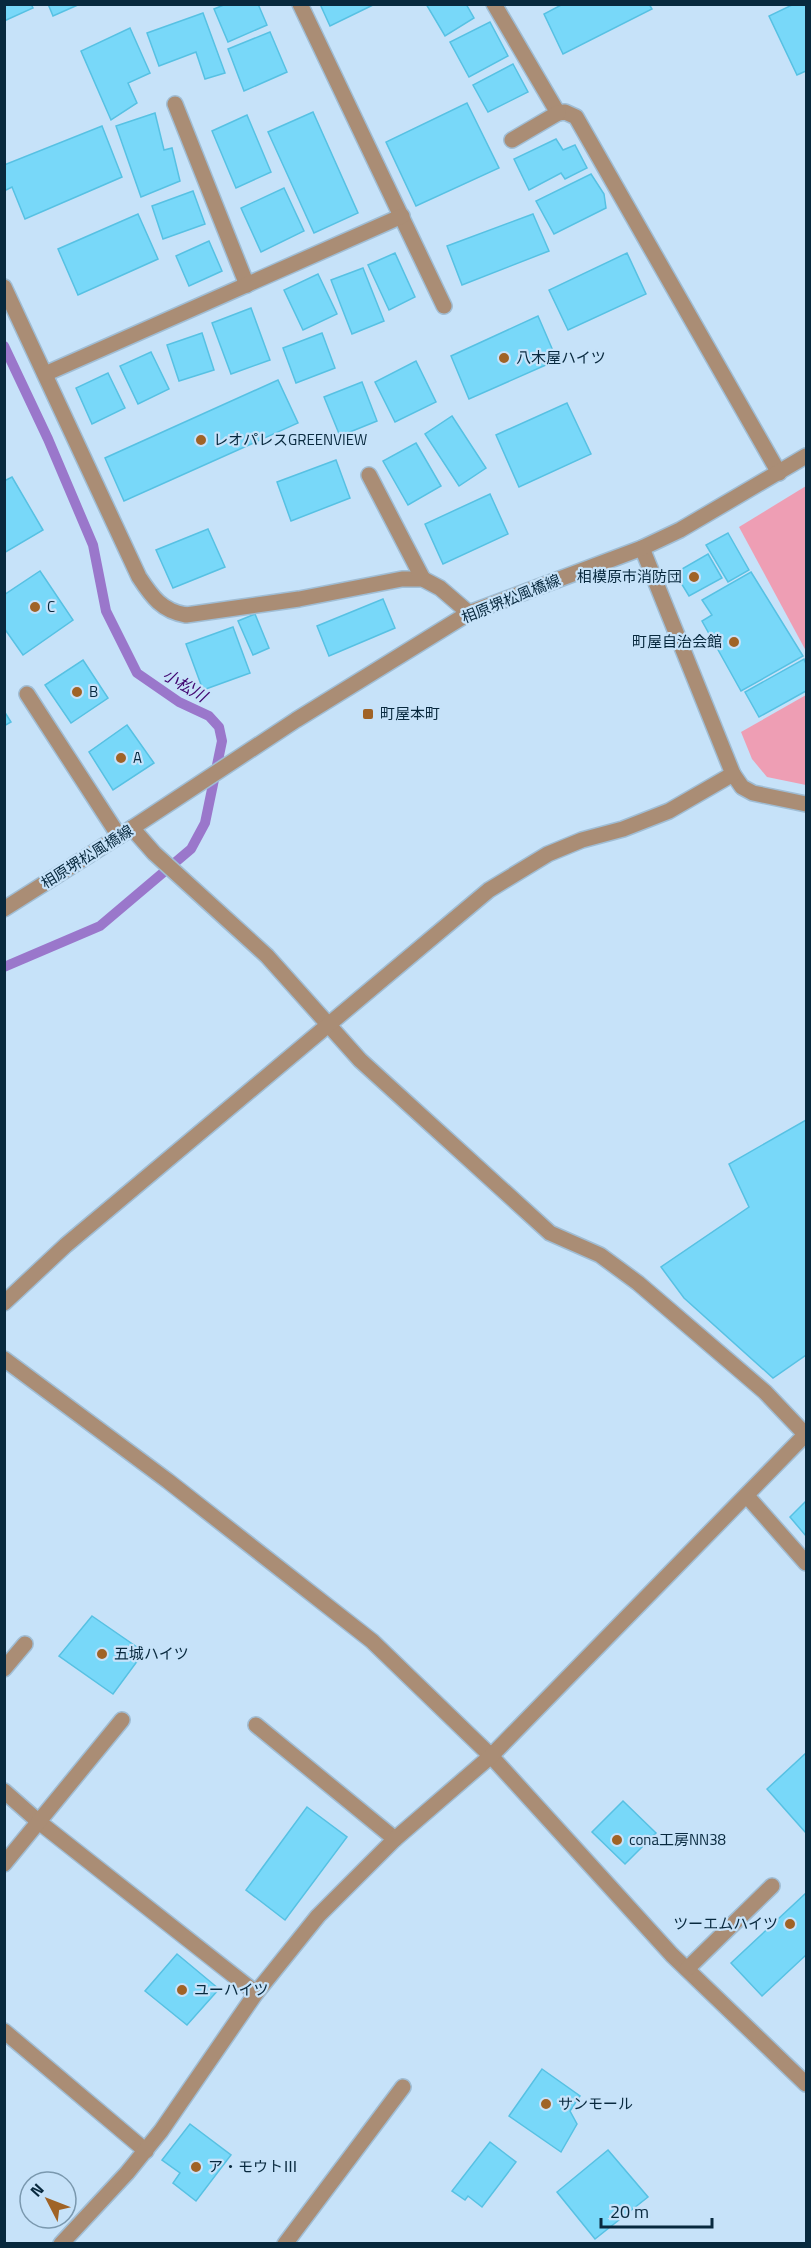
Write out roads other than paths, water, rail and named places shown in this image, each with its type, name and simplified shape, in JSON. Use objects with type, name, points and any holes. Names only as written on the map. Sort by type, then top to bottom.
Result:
[{"type":"street","points":[[300,4],[444,306]]},
{"type":"street","points":[[494,4],[558,112]]},
{"type":"street","points":[[175,104],[247,285]]},
{"type":"street","points":[[512,140],[558,112],[572,114],[576,117],[779,473]]},
{"type":"street","points":[[45,374],[402,216]]},
{"type":"street","points":[[4,287],[139,578],[151,596],[166,609],[186,615],[299,599],[402,579],[423,579],[440,588],[469,613]]},
{"type":"street","name":"相原堺松風橋線","points":[[4,909],[258,744],[469,613],[642,548],[680,530],[807,456]]},
{"type":"street","points":[[369,475],[423,579]]},
{"type":"street","points":[[642,548],[733,774],[742,787],[753,793],[807,804]]},
{"type":"street","points":[[27,694],[125,832],[193,886],[267,956],[360,1060],[550,1233],[600,1255],[638,1283],[765,1392],[806,1435],[491,1756],[395,1839],[318,1916],[256,1994],[162,2132],[61,2244]]},
{"type":"street","points":[[4,1303],[66,1245],[489,890],[548,854],[582,840],[623,829],[669,811],[733,774]]},
{"type":"street","points":[[4,1359],[168,1481],[372,1641],[491,1756],[687,1969],[807,2084]]},
{"type":"street","points":[[747,1496],[807,1563]]},
{"type":"street","points":[[4,1669],[25,1644]]},
{"type":"street","points":[[4,1864],[122,1720]]},
{"type":"street","points":[[256,1725],[395,1839]]},
{"type":"street","points":[[4,1791],[39,1822],[256,1994]]},
{"type":"street","points":[[687,1969],[772,1886]]},
{"type":"street","points":[[4,2031],[146,2151]]},
{"type":"street","points":[[285,2244],[403,2087]]},
{"type":"waterway","name":"小松川","points":[[4,346],[48,439],[93,545],[106,611],[137,673],[179,702],[209,716],[219,727],[222,741],[205,823],[191,849],[100,926],[4,967]]},
{"type":"place","name":"八木屋ハイツ","points":[[504,358]]},
{"type":"place","name":"レオパレスGREENVIEW","points":[[201,440]]},
{"type":"place","name":"相模原市消防団","points":[[694,577]]},
{"type":"place","name":"C","points":[[35,607]]},
{"type":"place","name":"町屋自治会館","points":[[734,642]]},
{"type":"place","name":"B","points":[[77,692]]},
{"type":"place","name":"町屋本町","points":[[368,714]]},
{"type":"place","name":"A","points":[[121,758]]},
{"type":"place","name":"五城ハイツ","points":[[102,1654]]},
{"type":"place","name":"cona工房NN38","points":[[617,1840]]},
{"type":"place","name":"ツーエムハイツ","points":[[790,1924]]},
{"type":"place","name":"ユーハイツ","points":[[182,1990]]},
{"type":"place","name":"サンモール","points":[[546,2104]]},
{"type":"place","name":"ア・モウトⅢ","points":[[196,2167]]}]
